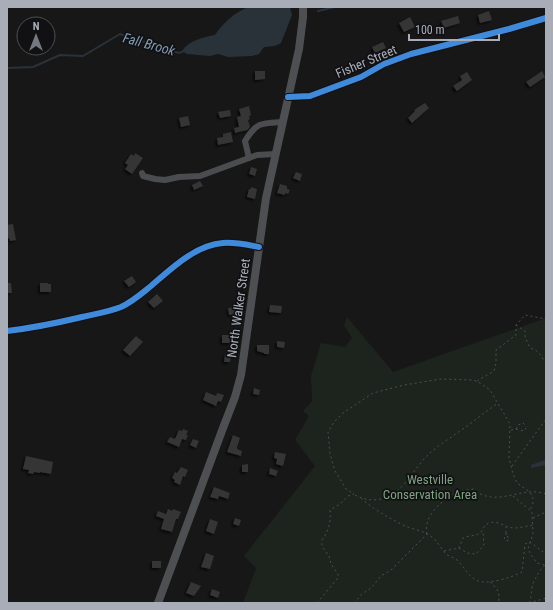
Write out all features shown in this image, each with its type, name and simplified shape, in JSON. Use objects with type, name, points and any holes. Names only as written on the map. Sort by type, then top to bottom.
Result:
[{"type":"main road","name":"North Walker Street","points":[[158,603],[235,396],[244,354],[266,198],[298,49],[303,7]]},
{"type":"street","name":"Fisher Street","points":[[288,97],[310,96],[361,77],[384,64],[411,54],[546,18]]},
{"type":"street","points":[[249,158],[245,141],[251,132],[258,125],[264,123],[282,122]]},
{"type":"street","points":[[142,173],[143,176],[155,180],[200,176],[249,158],[267,153],[275,154]]},
{"type":"street","points":[[7,331],[43,326],[107,312],[122,307],[136,298],[180,262],[196,252],[210,246],[223,243],[259,247]]},
{"type":"path","points":[[476,381],[494,371],[496,363],[496,350],[516,335],[516,325],[525,315],[546,319]]},
{"type":"path","points":[[516,325],[525,331],[525,337],[530,348],[535,349],[546,362]]},
{"type":"path","points":[[530,510],[533,503],[530,492],[517,483],[509,458],[510,424],[490,390],[476,381],[441,379],[404,385],[373,393],[343,413],[334,422],[328,432],[330,454],[335,471],[346,489],[361,498],[374,510],[407,527],[411,527],[417,531],[428,534],[447,555],[458,560],[469,575],[477,581],[489,582],[515,576],[522,572],[525,544],[530,542]]},
{"type":"path","points":[[361,498],[375,500],[386,498],[394,494],[404,486],[411,474],[430,453],[498,403]]},
{"type":"path","points":[[512,467],[546,419]]},
{"type":"path","points":[[511,430],[516,429],[524,431],[526,427],[523,423],[518,425],[516,429]]},
{"type":"path","points":[[428,534],[426,525],[431,514],[448,498],[462,490],[472,490],[487,498],[513,496],[530,492],[541,492],[546,494]]},
{"type":"path","points":[[317,603],[338,578],[338,574],[331,564],[329,556],[322,546],[322,540],[328,532],[331,522],[330,510],[340,504],[348,496],[354,494]]},
{"type":"path","points":[[513,496],[532,512],[533,534],[528,549],[539,564],[545,565]]},
{"type":"path","points":[[532,519],[546,512]]},
{"type":"path","points":[[459,548],[463,538],[472,537],[480,533],[484,526],[494,522],[514,528],[533,525]]},
{"type":"path","points":[[506,526],[506,533],[506,535],[504,540],[508,541],[509,538],[506,533]]},
{"type":"path","points":[[444,551],[459,548],[467,553],[476,554],[484,544],[483,530]]},
{"type":"path","points":[[354,603],[362,594],[371,588],[381,576],[391,570],[428,534]]},
{"type":"path","points":[[530,542],[546,554]]},
{"type":"path","points":[[529,603],[534,583],[541,568],[545,565]]},
{"type":"path","points":[[489,582],[497,589],[499,593],[498,603]]},
{"type":"path","points":[[529,603],[546,598]]},
{"type":"green space","name":"Westville Conservation Area","points":[[347,317],[393,372],[546,318],[546,603],[243,603],[256,568],[244,556],[315,466],[295,440],[309,416],[303,411],[312,401],[311,376],[321,343],[345,347],[352,338],[344,325]]},
{"type":"shaded area","points":[[248,7],[290,7],[292,15],[281,43],[275,46],[264,47],[259,54],[252,56],[228,57],[218,54],[210,56],[187,54],[182,51],[192,42],[201,38],[215,35],[229,19]]},
{"type":"shaded area","points":[[546,460],[546,465],[531,468],[531,465]]},
{"type":"building","points":[[489,11],[492,20],[480,23],[478,15]]},
{"type":"building","points":[[458,16],[460,23],[444,28],[441,21]]},
{"type":"building","points":[[410,17],[415,27],[404,32],[399,23]]},
{"type":"building","points":[[383,42],[386,48],[375,53],[372,47]]},
{"type":"building","points":[[255,71],[265,71],[265,79],[255,80]]},
{"type":"building","points":[[542,71],[545,77],[530,87],[526,82]]},
{"type":"building","points":[[467,72],[472,80],[457,91],[453,86],[462,80],[460,76]]},
{"type":"building","points":[[425,103],[429,108],[412,123],[408,118],[415,111],[414,110]]},
{"type":"building","points":[[249,106],[251,115],[249,116],[250,119],[248,120],[250,127],[247,130],[235,133],[234,128],[239,127],[237,117],[241,116],[239,109]]},
{"type":"building","points":[[230,110],[231,116],[220,118],[218,112]]},
{"type":"building","points":[[188,116],[190,125],[181,127],[179,118]]},
{"type":"building","points":[[231,132],[233,142],[218,145],[217,138],[223,137],[223,134]]},
{"type":"building","points":[[135,153],[143,158],[132,174],[125,169],[128,165],[125,163],[131,154],[134,156]]},
{"type":"building","points":[[251,167],[257,169],[255,176],[249,174]]},
{"type":"building","points":[[296,172],[302,174],[300,181],[293,178]]},
{"type":"building","points":[[200,181],[203,186],[194,190],[192,185]]},
{"type":"building","points":[[280,184],[287,186],[287,189],[290,190],[288,194],[285,193],[285,195],[277,193]]},
{"type":"building","points":[[251,187],[257,189],[255,199],[247,197]]},
{"type":"building","points":[[13,224],[16,240],[10,241],[9,238],[7,239],[7,225]]},
{"type":"building","points":[[132,276],[136,282],[129,287],[124,281]]},
{"type":"building","points":[[7,283],[11,283],[12,293],[7,293]]},
{"type":"building","points":[[40,283],[51,284],[51,292],[40,292]]},
{"type":"building","points":[[157,294],[163,301],[154,308],[148,302]]},
{"type":"building","points":[[270,305],[282,306],[281,313],[269,312]]},
{"type":"building","points":[[235,307],[235,315],[229,315],[228,308]]},
{"type":"building","points":[[222,335],[231,335],[231,343],[222,343]]},
{"type":"building","points":[[136,336],[143,342],[130,356],[123,350]]},
{"type":"building","points":[[277,341],[285,342],[284,348],[277,347]]},
{"type":"building","points":[[257,345],[269,345],[269,354],[264,354],[257,351]]},
{"type":"building","points":[[225,354],[231,354],[230,362],[224,362]]},
{"type":"building","points":[[254,388],[260,390],[259,395],[253,394]]},
{"type":"building","points":[[206,392],[216,396],[217,393],[224,395],[221,402],[218,401],[216,406],[203,400]]},
{"type":"building","points":[[183,429],[188,431],[186,435],[188,435],[186,440],[182,439],[179,447],[167,442],[170,437],[175,439],[179,430],[182,431]]},
{"type":"building","points":[[233,435],[240,438],[237,449],[242,451],[241,456],[227,452]]},
{"type":"building","points":[[193,439],[199,441],[196,448],[190,445]]},
{"type":"building","points":[[275,452],[286,454],[283,466],[276,464],[277,459],[274,458]]},
{"type":"building","points":[[26,456],[53,462],[51,474],[40,472],[34,472],[33,474],[28,473],[29,470],[23,469]]},
{"type":"building","points":[[248,464],[248,472],[242,472],[242,465]]},
{"type":"building","points":[[181,467],[188,470],[185,477],[183,476],[180,485],[174,482],[175,480],[172,478],[175,472],[177,473]]},
{"type":"building","points":[[270,468],[278,471],[276,476],[269,474]]},
{"type":"building","points":[[214,487],[230,493],[228,499],[219,496],[218,499],[210,497]]},
{"type":"building","points":[[168,509],[181,512],[178,519],[176,519],[172,532],[161,529],[164,519],[156,516],[158,511],[166,514]]},
{"type":"building","points":[[235,518],[241,520],[239,526],[233,524]]},
{"type":"building","points":[[210,519],[218,522],[214,534],[206,531]]},
{"type":"building","points":[[206,553],[214,556],[210,569],[201,567]]},
{"type":"building","points":[[152,561],[161,561],[161,568],[152,568]]},
{"type":"building","points":[[191,582],[201,586],[194,596],[186,593]]},
{"type":"building","points":[[212,589],[220,592],[218,598],[210,595]]},
{"type":"waterway","name":"Fall Brook","points":[[318,11],[335,7]]},
{"type":"waterway","name":"Fall Brook","points":[[7,68],[33,67],[60,55],[83,56],[120,34],[179,53],[184,51]]},
{"type":"cycle path","points":[[288,97],[310,96],[361,77],[384,64],[411,54],[546,18]]},
{"type":"cycle path","points":[[7,331],[54,323],[106,312],[121,307],[136,298],[175,265],[203,248],[223,243],[259,247]]}]
